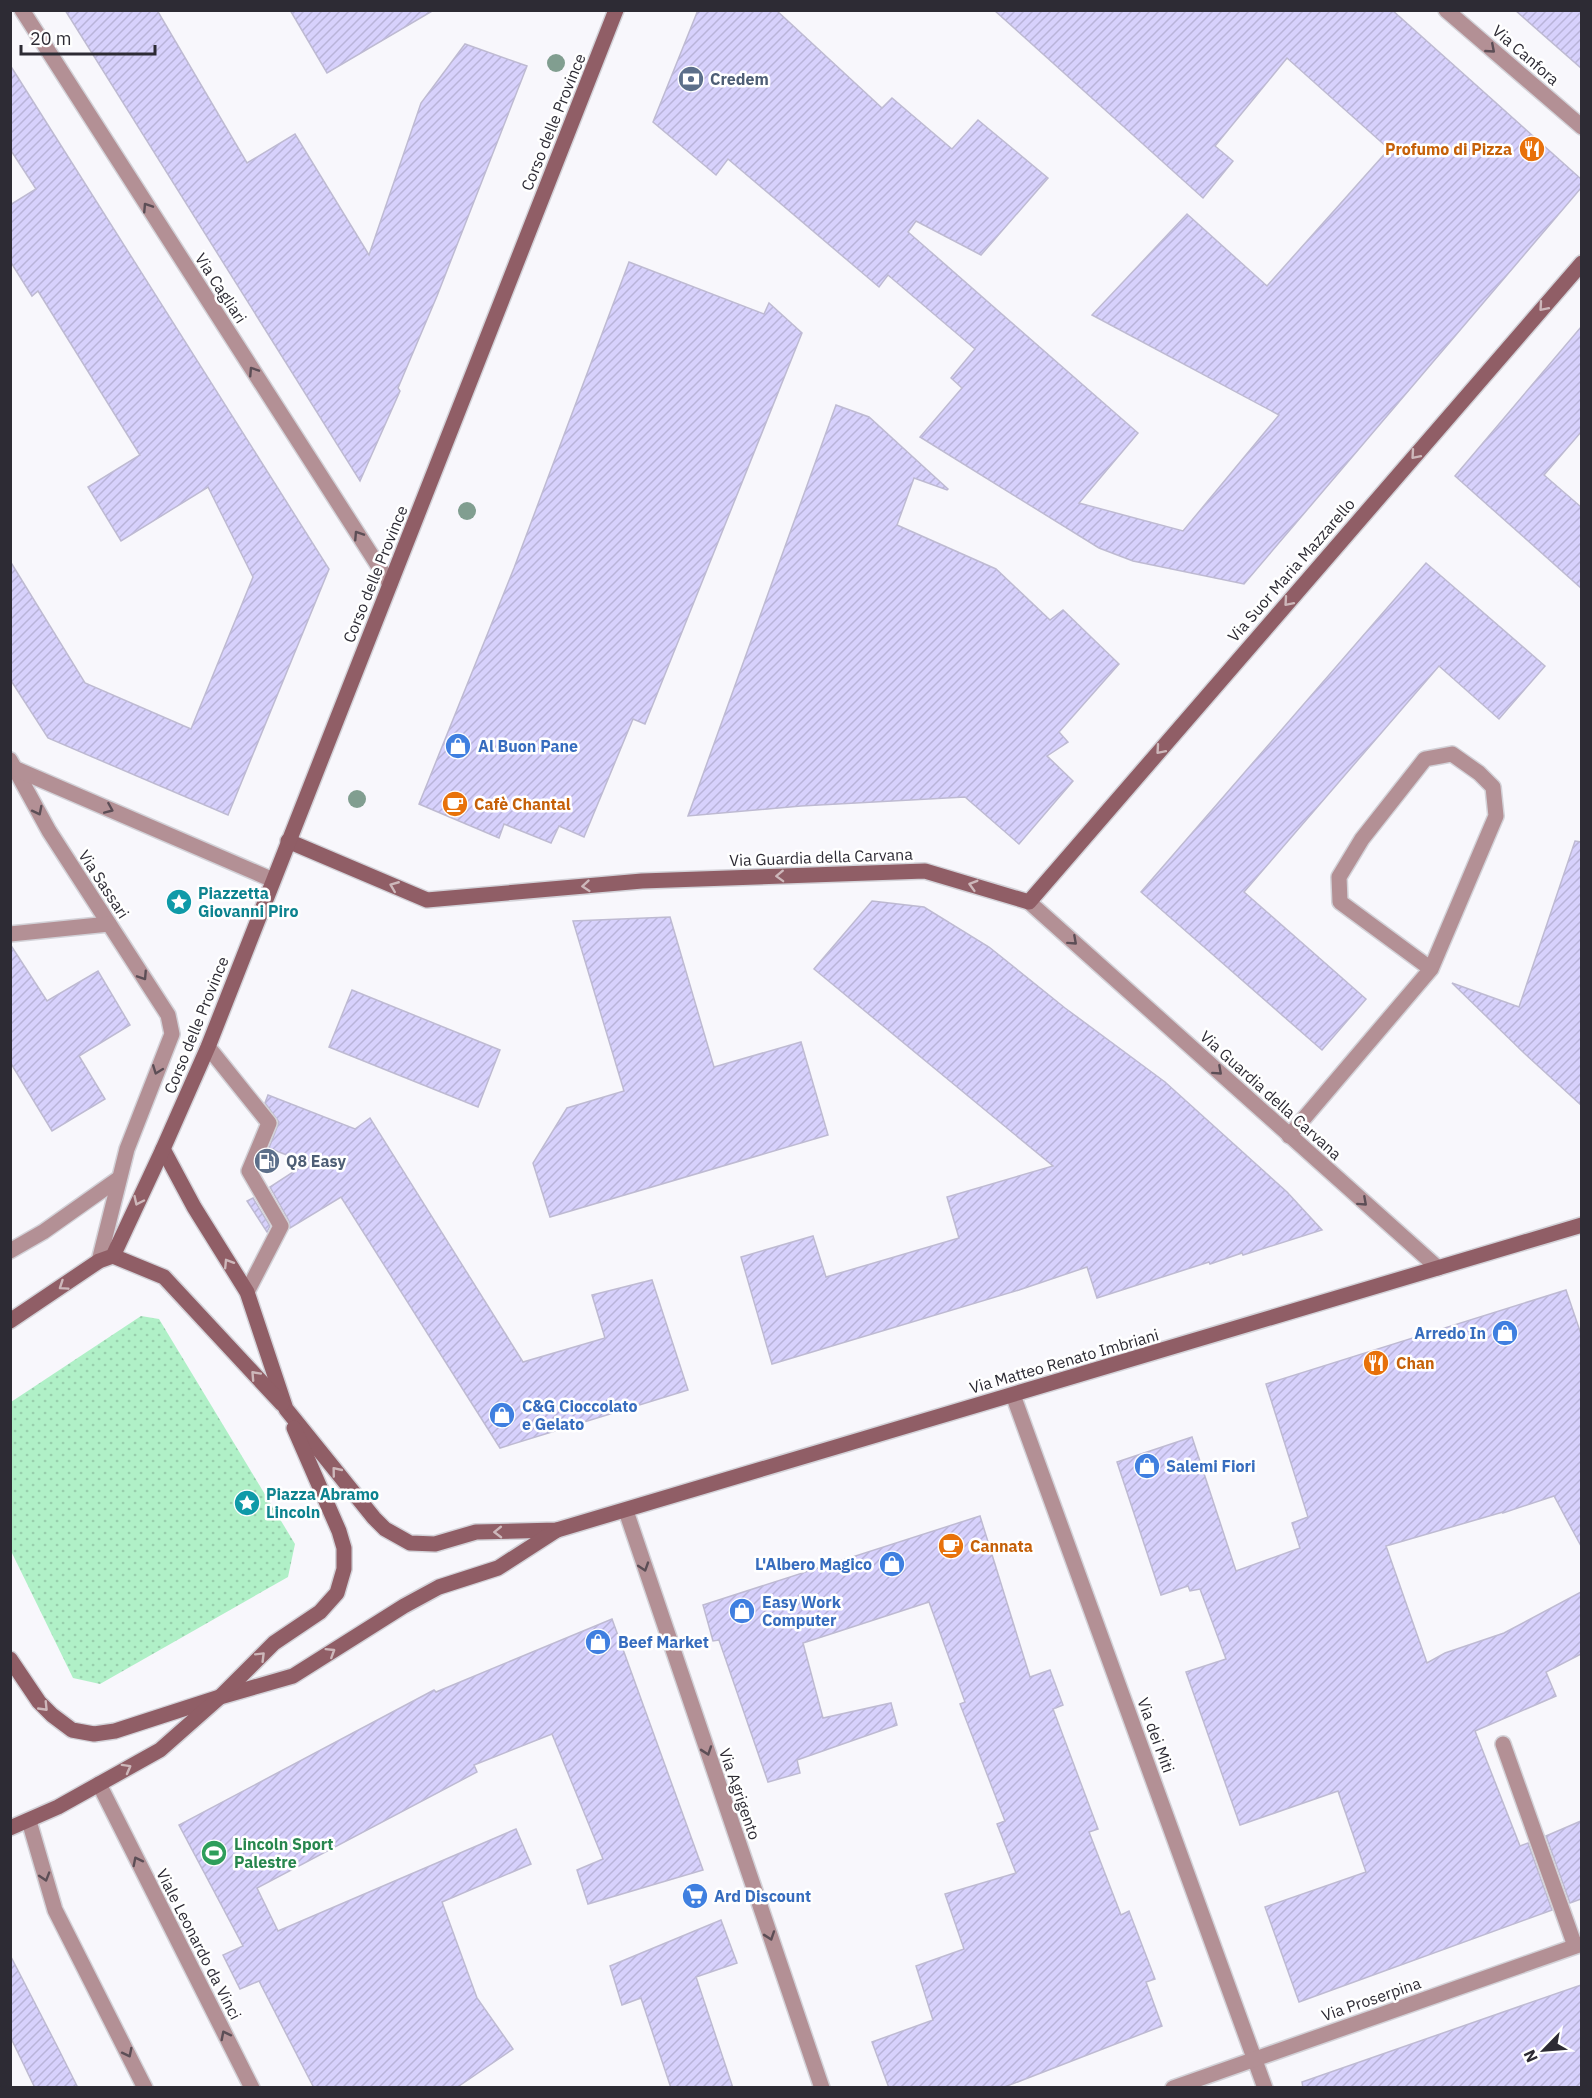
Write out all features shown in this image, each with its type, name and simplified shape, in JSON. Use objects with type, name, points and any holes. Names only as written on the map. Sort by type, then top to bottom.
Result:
[{"type":"main road","name":"Corso delle Province","points":[[106,1258],[163,1149],[208,1047],[616,10]]},
{"type":"main road","name":"Via Suor Maria Mazzarello","points":[[1029,902],[1581,263]]},
{"type":"main road","name":"Via Guardia della Carvana","points":[[288,841],[427,900],[642,881],[925,871],[1029,902]]},
{"type":"main road","points":[[10,1828],[28,1821],[160,1750],[220,1697],[274,1643],[320,1612],[337,1593],[344,1569],[344,1548],[339,1531],[286,1409],[247,1292],[194,1207],[163,1149]]},
{"type":"main road","name":"Via Matteo Renato Imbriani","points":[[557,1530],[1581,1225]]},
{"type":"main road","points":[[10,1321],[106,1258],[164,1277],[286,1409],[385,1529],[410,1544],[435,1544],[476,1532],[557,1530]]},
{"type":"main road","points":[[10,1659],[39,1702],[72,1730],[94,1734],[115,1731],[293,1676],[404,1606],[439,1587],[498,1569],[557,1530]]},
{"type":"street","name":"Via Cagliari","points":[[22,10],[390,584]]},
{"type":"street","name":"Via Canfora","points":[[1446,10],[1581,127]]},
{"type":"street","points":[[1289,1136],[1431,969],[1496,816],[1493,787],[1479,773],[1452,754],[1425,759],[1362,839],[1339,877],[1340,902],[1431,969]]},
{"type":"street","name":"Via Sassari","points":[[13,765],[273,880]]},
{"type":"street","name":"Via Sassari","points":[[13,765],[49,831],[168,1015],[172,1034],[127,1149],[118,1179]]},
{"type":"street","name":"Via Guardia della Carvana","points":[[1029,902],[1438,1268]]},
{"type":"street","points":[[10,934],[109,924]]},
{"type":"street","points":[[208,1047],[269,1122],[249,1172],[281,1226],[247,1292]]},
{"type":"street","points":[[10,1251],[43,1232],[118,1179]]},
{"type":"street","points":[[106,1258],[118,1179]]},
{"type":"street","name":"Via dei Miti","points":[[1013,1395],[1265,2088]]},
{"type":"street","name":"Via Agrigento","points":[[626,1511],[822,2088]]},
{"type":"street","points":[[1503,1744],[1578,1945]]},
{"type":"street","name":"Viale Leonardo da Vinci","points":[[99,1784],[252,2088]]},
{"type":"street","points":[[28,1821],[56,1910],[145,2088]]},
{"type":"street","name":"Via Proserpina","points":[[1173,2088],[1578,1945]]},
{"type":"green space","points":[[141,1316],[159,1319],[295,1544],[288,1577],[100,1684],[73,1678],[11,1551],[11,1402]]},
{"type":"building","points":[[65,10],[157,10],[247,163],[295,134],[369,255],[421,103],[465,44],[527,66],[437,296],[398,388],[400,391],[360,481]]},
{"type":"building","points":[[290,10],[434,10],[327,73]]},
{"type":"building","points":[[698,10],[776,10],[882,108],[892,98],[952,149],[978,120],[1048,178],[981,255],[916,221],[908,232],[1138,433],[1079,503],[1183,531],[1279,415],[1092,315],[1187,214],[1267,286],[1389,149],[1287,58],[1215,146],[1233,161],[1203,198],[994,10],[1392,10],[1581,179],[1581,188],[1244,584],[1133,561],[1099,548],[920,437],[962,388],[951,378],[975,349],[888,275],[879,287],[728,159],[716,175],[653,122]]},
{"type":"building","points":[[1515,10],[1581,10],[1581,68]]},
{"type":"building","points":[[10,65],[329,569],[228,815],[48,738],[10,679],[10,561],[85,683],[191,729],[253,577],[208,487],[121,541],[88,487],[140,455],[38,291],[32,296],[10,261],[10,205],[36,189],[10,149]]},
{"type":"building","points":[[629,262],[764,314],[769,303],[802,333],[645,724],[633,719],[584,837],[559,826],[551,843],[504,824],[499,838],[419,804],[514,568]]},
{"type":"building","points":[[1581,327],[1581,432],[1544,475],[1581,507],[1581,588],[1455,476]]},
{"type":"building","points":[[836,405],[869,417],[948,489],[914,478],[897,525],[996,569],[1050,620],[1063,610],[1119,664],[1059,732],[1068,742],[1047,756],[1073,781],[1019,844],[965,797],[801,806],[688,816]]},
{"type":"building","points":[[1426,563],[1545,666],[1499,719],[1439,666],[1244,892],[1366,999],[1322,1050],[1141,892]]},
{"type":"building","points":[[1575,841],[1581,842],[1581,1105],[1452,983],[1519,1007]]},
{"type":"building","points":[[872,901],[924,907],[989,947],[1065,1008],[1165,1082],[1287,1192],[1322,1230],[1243,1255],[1242,1253],[1210,1264],[1209,1262],[1097,1298],[1087,1267],[1019,1290],[772,1364],[741,1257],[813,1236],[826,1277],[959,1238],[947,1197],[1053,1166],[814,969]]},
{"type":"building","points":[[670,917],[714,1067],[801,1042],[828,1135],[550,1217],[533,1163],[567,1108],[624,1091],[573,921]]},
{"type":"building","points":[[10,944],[47,1001],[98,971],[130,1025],[79,1056],[105,1099],[52,1131],[10,1062]]},
{"type":"building","points":[[352,990],[500,1050],[478,1107],[329,1047]]},
{"type":"building","points":[[268,1095],[355,1129],[370,1118],[523,1362],[605,1338],[592,1295],[652,1280],[688,1390],[500,1448],[341,1197],[290,1228],[289,1221],[270,1187],[307,1163],[269,1148],[279,1122],[265,1103]]},
{"type":"building","points":[[253,1198],[270,1226],[267,1232],[247,1201]]},
{"type":"building","points":[[1566,1290],[1581,1334],[1581,1546],[1554,1496],[1386,1546],[1427,1663],[1445,1653],[1504,1633],[1581,1592],[1581,1654],[1546,1672],[1556,1696],[1475,1731],[1520,1846],[1528,1843],[1552,1910],[1299,2002],[1265,1907],[1366,1872],[1338,1791],[1240,1825],[1186,1672],[1226,1659],[1200,1589],[1190,1591],[1188,1586],[1161,1595],[1117,1462],[1192,1437],[1236,1571],[1300,1548],[1292,1523],[1308,1517],[1266,1384]]},
{"type":"building","points":[[980,1516],[1030,1677],[1050,1670],[1063,1705],[1053,1709],[1098,1829],[1089,1832],[1121,1915],[1129,1911],[1155,1979],[1146,1982],[1162,2026],[1002,2088],[889,2088],[872,2042],[933,2020],[916,1966],[964,1949],[945,1894],[1016,1873],[997,1824],[1005,1821],[960,1704],[965,1702],[929,1602],[803,1643],[823,1718],[891,1703],[897,1725],[797,1760],[800,1773],[768,1782],[719,1640],[713,1641],[703,1605]]},
{"type":"building","points":[[612,1619],[703,1870],[588,1904],[577,1870],[603,1859],[552,1734],[474,1765],[477,1772],[257,1888],[278,1931],[516,1829],[531,1864],[442,1902],[477,1998],[513,2049],[456,2088],[314,2088],[259,1981],[240,1989],[223,1955],[243,1946],[179,1825],[434,1690],[436,1692]]},
{"type":"building","points":[[1581,1821],[1581,1899],[1570,1903],[1546,1836]]},
{"type":"building","points":[[721,1920],[737,1963],[696,1977],[733,2088],[671,2088],[641,1998],[622,2005],[610,1966]]},
{"type":"building","points":[[10,1955],[78,2088],[35,2088],[10,2036]]},
{"type":"building","points":[[1581,1985],[1581,2088],[1303,2088],[1302,2082]]},
{"type":"place","name":"Credem","points":[[691,79]]},
{"type":"place","name":"Profumo di Pizza","points":[[1532,149]]},
{"type":"place","name":"Al Buon Pane","points":[[458,746]]},
{"type":"place","name":"Cafè Chantal","points":[[455,804]]},
{"type":"place","name":"Piazzetta Giovanni Piro","points":[[179,902]]},
{"type":"place","name":"Q8 Easy","points":[[267,1161]]},
{"type":"place","name":"Arredo In","points":[[1505,1333]]},
{"type":"place","name":"Chan","points":[[1376,1363]]},
{"type":"place","name":"C&G Cioccolato e Gelato","points":[[502,1415]]},
{"type":"place","name":"Salemi Fiori","points":[[1147,1466]]},
{"type":"place","name":"Piazza Abramo Lincoln","points":[[247,1503]]},
{"type":"place","name":"Cannata","points":[[951,1546]]},
{"type":"place","name":"L'Albero Magico","points":[[892,1564]]},
{"type":"place","name":"Easy Work Computer","points":[[742,1611]]},
{"type":"place","name":"Beef Market","points":[[598,1642]]},
{"type":"place","name":"Lincoln Sport Palestre","points":[[214,1853]]},
{"type":"place","name":"Ard Discount","points":[[695,1896]]}]
